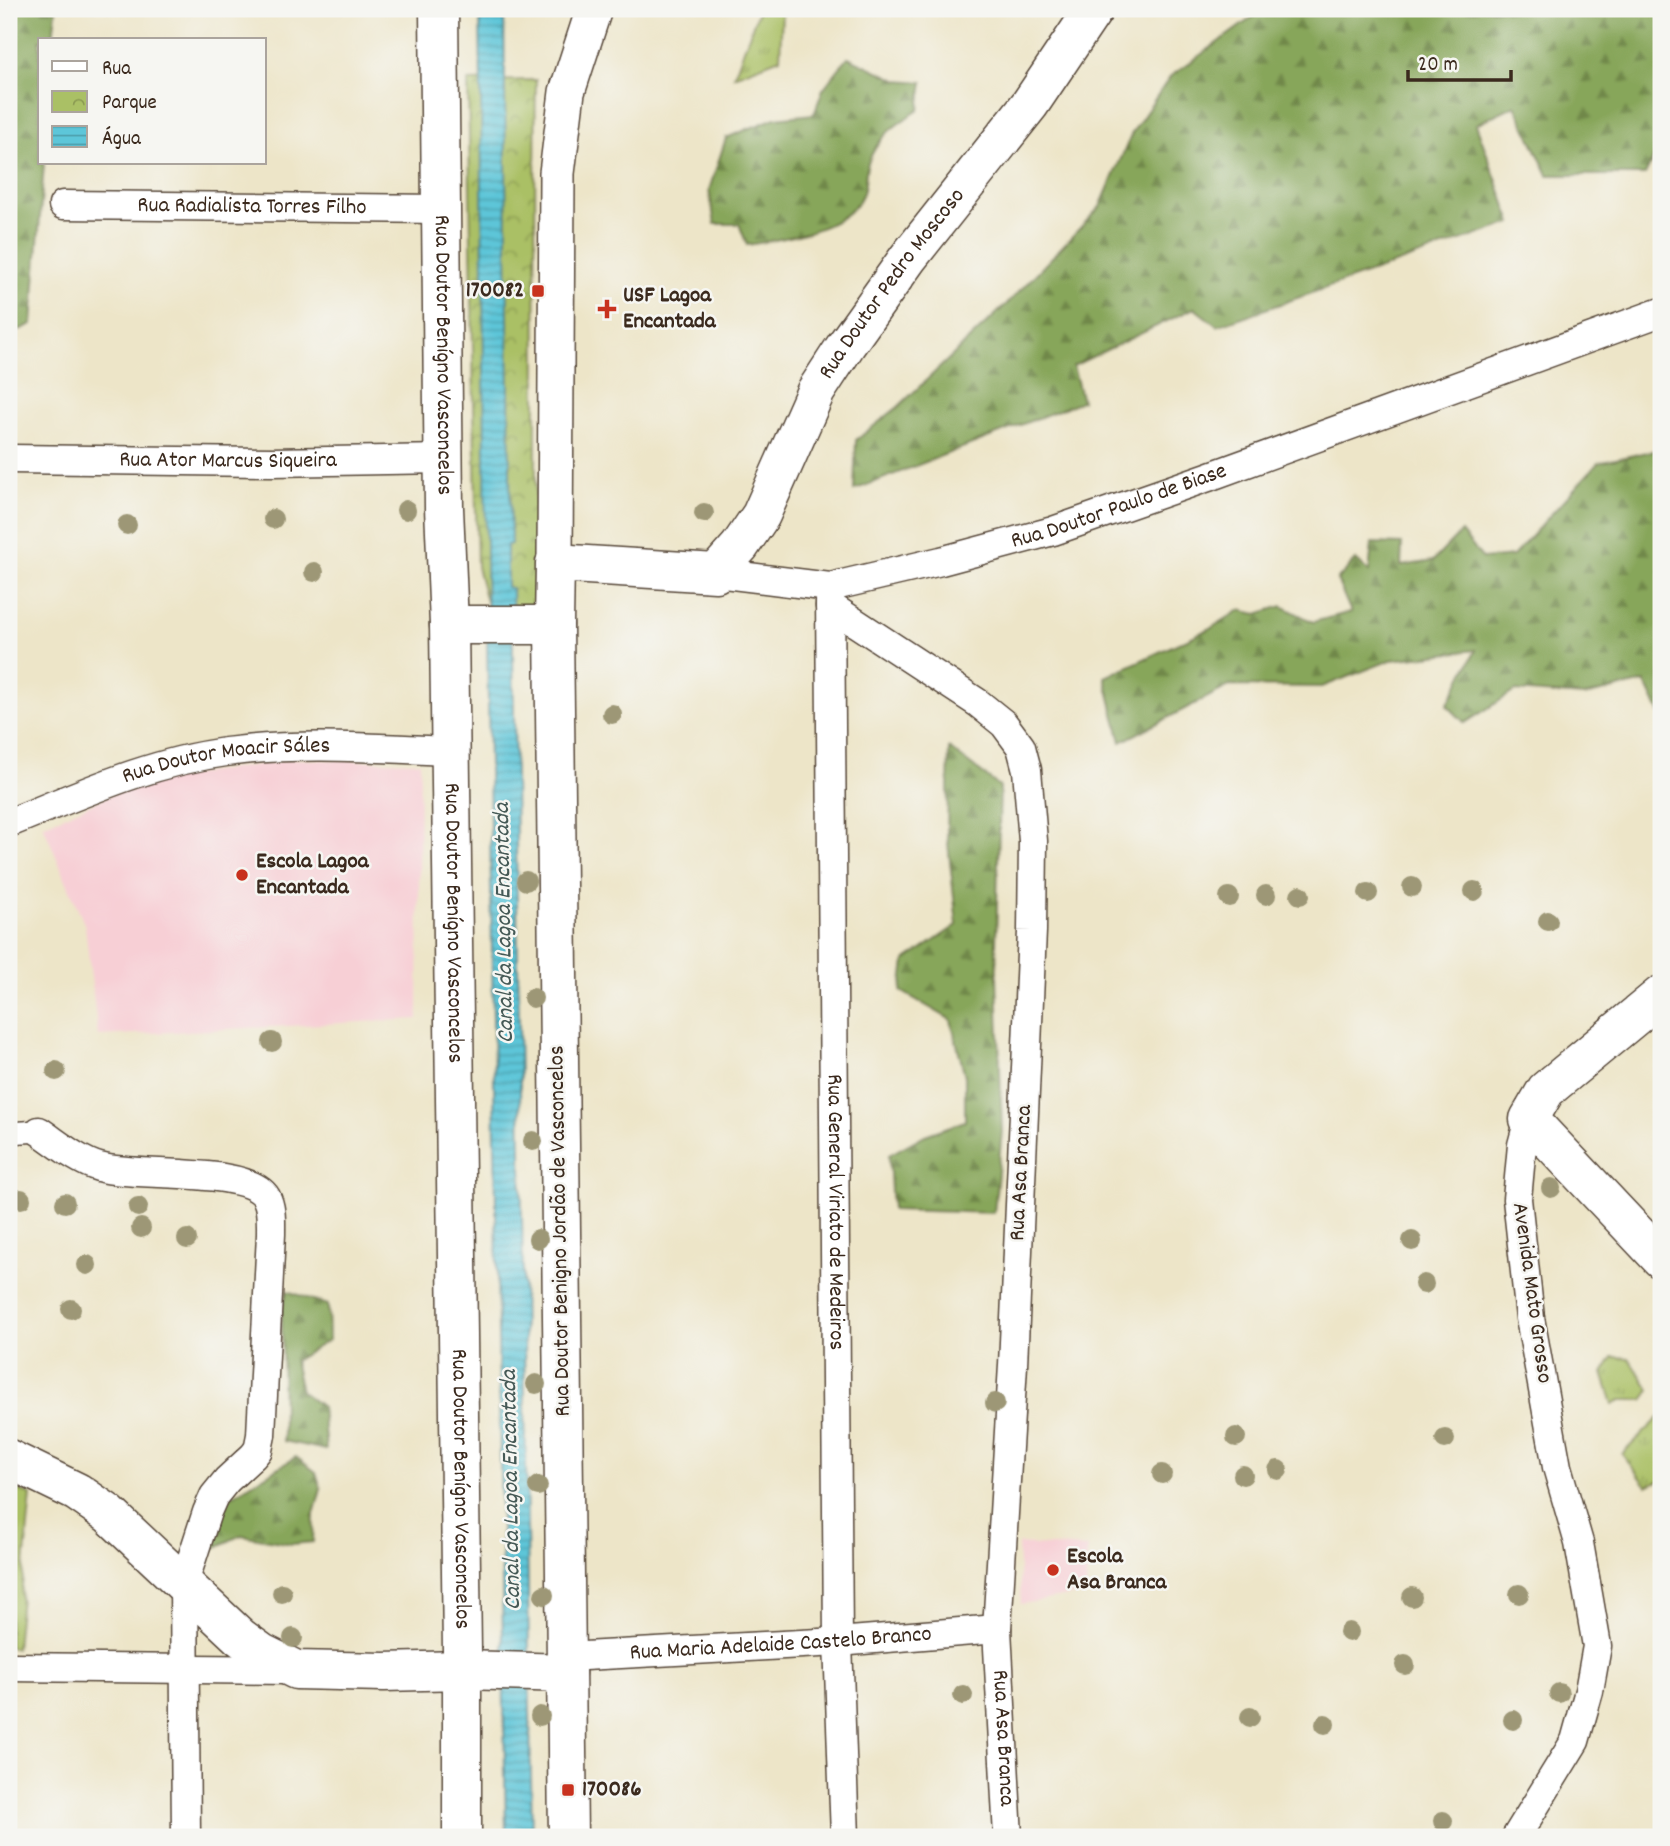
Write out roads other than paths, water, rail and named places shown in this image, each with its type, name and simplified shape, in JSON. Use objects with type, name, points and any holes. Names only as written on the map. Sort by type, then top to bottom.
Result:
[{"type":"main road","name":"Rua Doutor Benígno Vasconcelos","points":[[439,9],[444,508],[455,625],[450,751],[469,1670],[462,1837]]},
{"type":"main road","name":"Rua Doutor Pedro Moscoso","points":[[716,573],[740,546],[761,515],[816,391],[846,345],[908,258],[1030,104],[1094,9]]},
{"type":"main road","name":"Rua Doutor Paulo de Biase","points":[[555,563],[716,573]]},
{"type":"main road","name":"Rua Doutor Benigno Jordão de Vasconcelos","points":[[555,563],[544,625],[561,1667],[568,1837]]},
{"type":"main road","points":[[455,625],[544,625]]},
{"type":"main road","name":"Avenida Mato Grosso","points":[[1529,1119],[1546,1090],[1661,995]]},
{"type":"main road","points":[[1529,1119],[1661,1259]]},
{"type":"main road","points":[[9,1459],[77,1492],[108,1514],[240,1637],[262,1653],[296,1670],[384,1672],[561,1667]]},
{"type":"street","name":"Rua Doutor Benigno Jordão de Vasconcelos","points":[[555,563],[557,173],[567,92],[594,9]]},
{"type":"street","name":"Rua Radialista Torres Filho","points":[[63,205],[442,209]]},
{"type":"street","name":"Rua Doutor Paulo de Biase","points":[[716,573],[830,597],[941,561],[1053,531],[1661,312]]},
{"type":"street","name":"Rua Ator Marcus Siqueira","points":[[9,459],[272,462],[445,459]]},
{"type":"street","name":"Rua Asa Branca","points":[[830,597],[1004,724],[1021,747],[1027,770],[1033,841],[1032,931],[1013,1364],[997,1629],[1008,1837]]},
{"type":"street","name":"Rua General Viriato de Medeiros","points":[[830,597],[838,1642],[845,1837]]},
{"type":"street","name":"Rua Doutor Moacir Sáles","points":[[9,823],[143,771],[225,752],[279,746],[450,751]]},
{"type":"street","name":"Avenida Mato Grosso","points":[[1516,1837],[1574,1741],[1589,1691],[1597,1646],[1579,1543],[1557,1466],[1530,1318],[1517,1199],[1522,1145],[1529,1119]]},
{"type":"street","points":[[9,1133],[39,1131],[96,1167],[131,1173],[232,1179],[257,1188],[265,1195],[269,1204],[271,1234],[258,1450],[214,1496],[184,1583],[186,1837]]},
{"type":"street","name":"Rua Maria Adelaide Castelo Branco","points":[[561,1667],[997,1629]]},
{"type":"street","points":[[9,1667],[296,1670]]},
{"type":"water","name":"Canal da Lagoa Encantada","points":[[480,9],[504,9],[511,544],[507,545],[507,587],[512,588],[532,1837],[506,1837]]},
{"type":"place","name":"170082","points":[[538,291]]},
{"type":"place","name":"USF Lagoa Encantada","points":[[607,309]]},
{"type":"place","name":"Escola Lagoa Encantada","points":[[242,875]]},
{"type":"place","name":"Escola Asa Branca","points":[[1053,1570]]},
{"type":"place","name":"170086","points":[[568,1790]]}]
